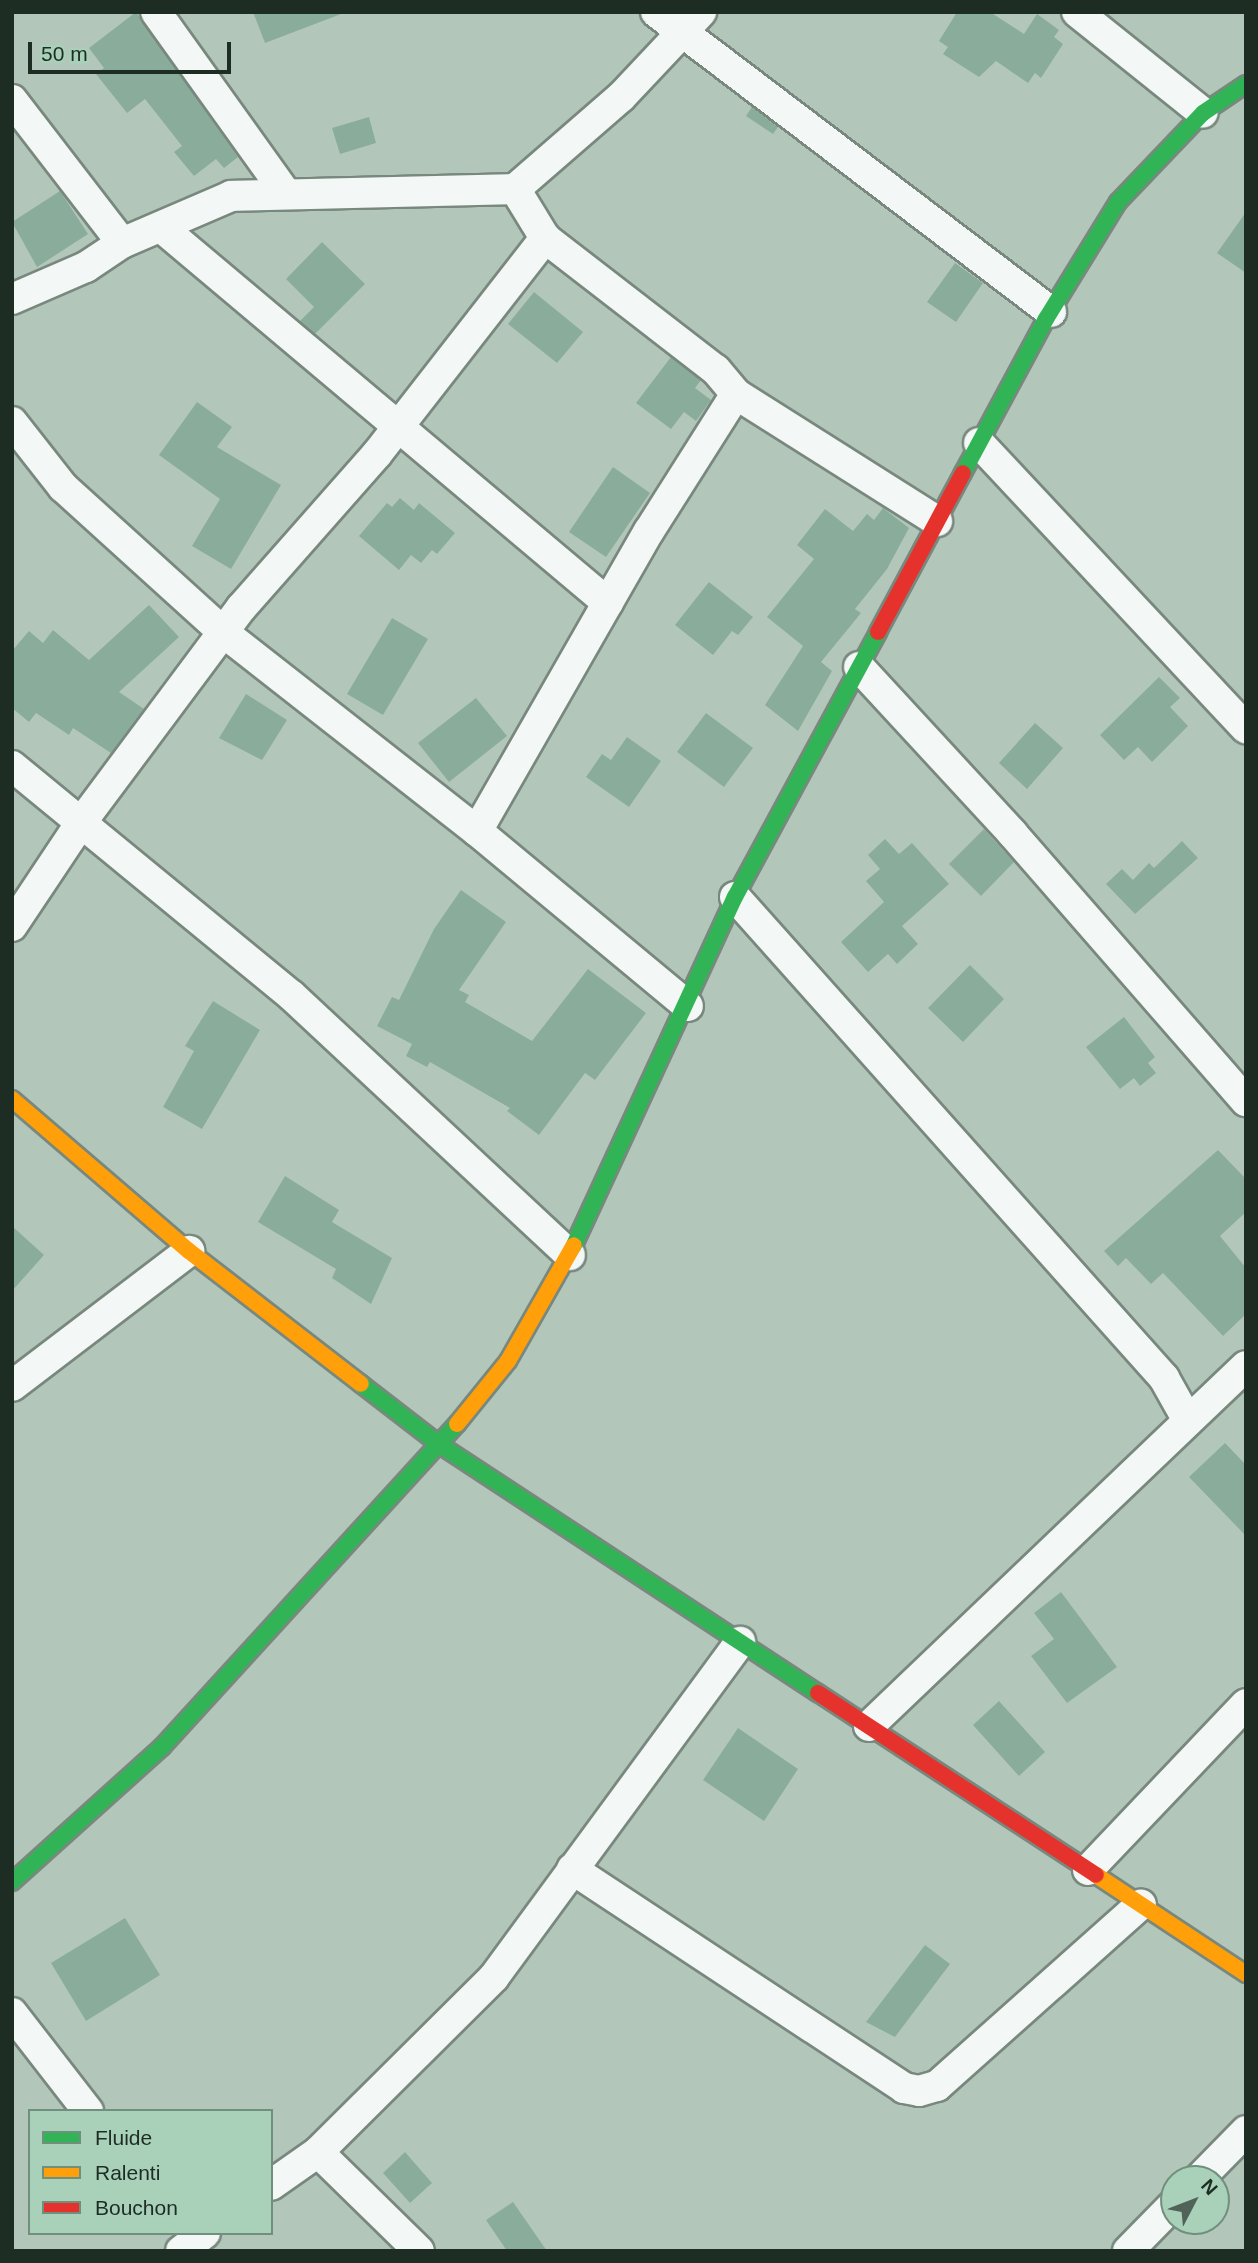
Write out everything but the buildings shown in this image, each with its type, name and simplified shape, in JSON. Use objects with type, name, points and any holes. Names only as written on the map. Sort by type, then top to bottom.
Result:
[{"type":"street","points":[[156,12],[285,192]]},
{"type":"street","points":[[656,12],[693,21],[1051,312]]},
{"type":"street","points":[[1077,12],[1203,113]]},
{"type":"street","points":[[12,299],[86,267],[122,243],[231,196],[285,192],[514,189],[621,97],[693,21]]},
{"type":"street","points":[[12,1882],[162,1747],[440,1445],[508,1361],[570,1255],[688,1006],[735,897],[1051,312],[1118,202],[1203,113],[1246,84]]},
{"type":"street","points":[[12,100],[122,243]]},
{"type":"street","points":[[514,189],[545,239],[716,370],[736,394],[937,521]]},
{"type":"street","points":[[161,228],[608,603]]},
{"type":"street","points":[[12,926],[80,824],[223,632],[398,425],[545,239]]},
{"type":"street","points":[[477,831],[608,603],[736,394]]},
{"type":"street","points":[[12,422],[63,487],[223,632],[477,831],[688,1006]]},
{"type":"street","points":[[979,443],[1246,728]]},
{"type":"street","points":[[859,667],[1012,833],[1246,1101]]},
{"type":"street","points":[[12,766],[292,996],[570,1255]]},
{"type":"street","points":[[735,897],[1164,1378],[1187,1419]]},
{"type":"street","points":[[12,1099],[188,1251],[440,1445],[1246,1974]]},
{"type":"street","points":[[12,1386],[188,1251]]},
{"type":"street","points":[[869,1726],[1187,1419],[1246,1366]]},
{"type":"street","points":[[273,2184],[318,2152],[494,1977],[740,1642]]},
{"type":"street","points":[[1088,1870],[1246,1704]]},
{"type":"street","points":[[572,1869],[904,2088],[919,2091],[937,2086],[1141,1904]]},
{"type":"street","points":[[12,2013],[86,2109]]},
{"type":"street","points":[[1213,2165],[1246,2131]]},
{"type":"street","points":[[318,2152],[419,2251]]},
{"type":"street","points":[[1128,2251],[1160,2218]]},
{"type":"traffic: fast","points":[[963,473],[1046,319],[1118,202],[1203,113],[1246,84]]},
{"type":"traffic: fast","points":[[574,1245],[735,897],[878,632]]},
{"type":"traffic: fast","points":[[361,1384],[440,1445],[818,1693]]},
{"type":"traffic: fast","points":[[12,1882],[162,1747],[457,1424]]},
{"type":"traffic: slow","points":[[12,1099],[189,1251],[361,1384]]},
{"type":"traffic: slow","points":[[457,1424],[508,1361],[574,1245]]},
{"type":"traffic: slow","points":[[1096,1875],[1246,1974]]},
{"type":"traffic: jam","points":[[878,632],[963,473]]},
{"type":"traffic: jam","points":[[818,1693],[1096,1875]]}]
